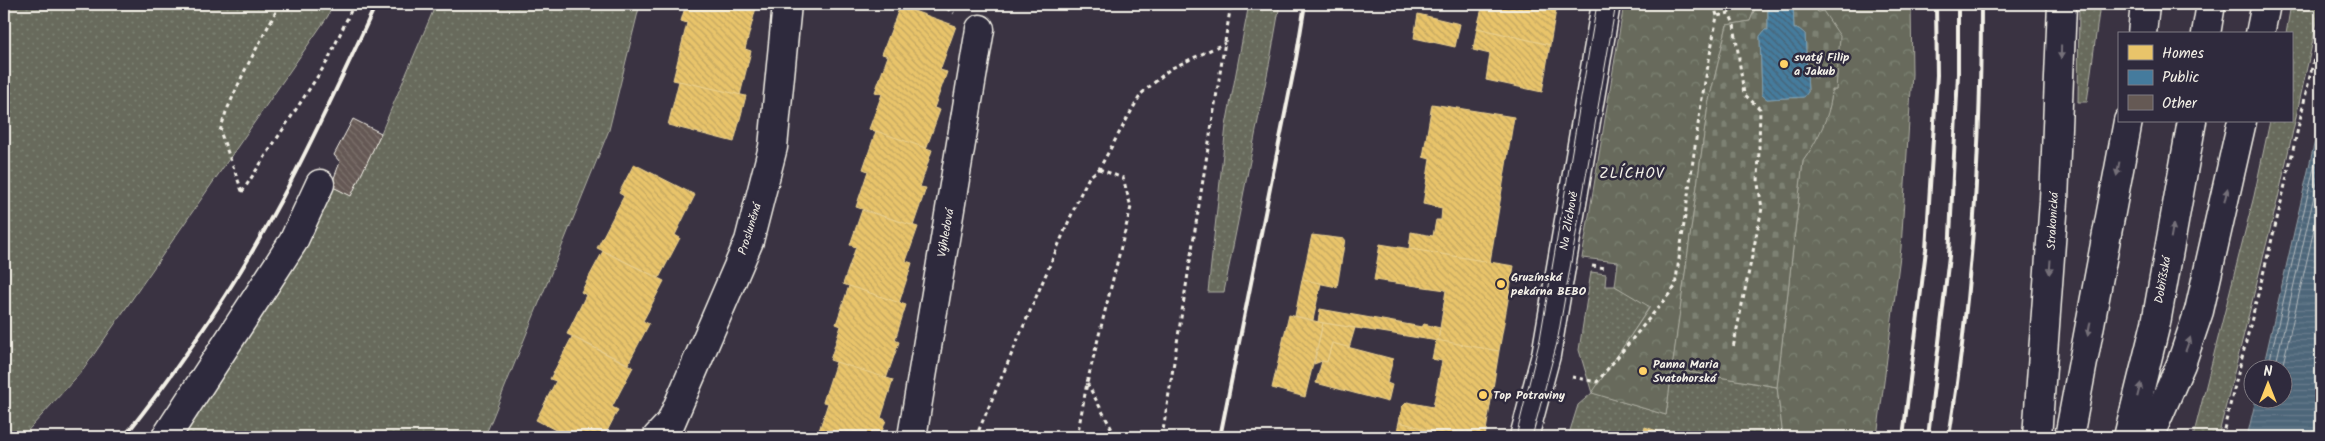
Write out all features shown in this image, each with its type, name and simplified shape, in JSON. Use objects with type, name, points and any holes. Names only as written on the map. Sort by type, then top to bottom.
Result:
[{"type":"main road","name":"Prosluněná","points":[[657,437],[670,422],[749,241],[773,147],[787,4]]},
{"type":"main road","name":"Na Zlíchově","points":[[1524,437],[1546,355],[1606,4]]},
{"type":"main road","name":"Strakonická","points":[[2037,437],[2054,200],[2062,4]]},
{"type":"main road","points":[[2142,32],[2146,4]]},
{"type":"main road","points":[[2206,32],[2210,4]]},
{"type":"main road","points":[[2260,32],[2266,4]]},
{"type":"main road","name":"Výhledová","points":[[912,437],[980,29]]},
{"type":"main road","points":[[2068,437],[2128,122]]},
{"type":"main road","name":"Dobříšská","points":[[2128,437],[2156,323],[2192,122]]},
{"type":"main road","points":[[2149,437],[2181,364],[2199,311],[2242,122]]},
{"type":"main road","points":[[166,437],[293,242],[320,184]]},
{"type":"path","points":[[280,4],[244,72],[220,130],[242,192],[327,62],[354,4]]},
{"type":"path","points":[[1162,437],[1231,4]]},
{"type":"path","points":[[1564,376],[1597,382],[1675,287],[1701,104],[1717,16],[1714,4]]},
{"type":"path","points":[[1717,16],[1729,14],[1734,24],[1744,94],[1760,109],[1758,184],[1762,208],[1733,348]]},
{"type":"path","points":[[2222,437],[2279,211],[2321,28]]},
{"type":"path","points":[[974,437],[978,432],[1080,195],[1089,177],[1099,169],[1141,94],[1170,70],[1225,43]]},
{"type":"path","points":[[1077,437],[1087,383],[1131,207],[1122,178],[1099,169]]},
{"type":"path","points":[[1587,265],[1606,268]]},
{"type":"path","points":[[1087,383],[1116,437]]},
{"type":"green space","points":[[4,4],[332,4],[328,16],[83,370],[22,437],[4,437]]},
{"type":"green space","points":[[436,4],[640,4],[609,130],[488,429],[480,437],[156,437],[331,186],[351,195],[381,133]]},
{"type":"green space","points":[[1249,4],[1280,4],[1224,292],[1208,292],[1226,126]]},
{"type":"green space","points":[[1624,4],[1757,4],[1750,21],[1727,25],[1708,105],[1666,415],[1592,393],[1650,307],[1615,286],[1618,262],[1582,258]]},
{"type":"green space","points":[[1757,4],[1768,4],[1768,30],[1765,30],[1760,37],[1762,95],[1767,99],[1803,97],[1808,92],[1805,34],[1799,29],[1794,29],[1793,4],[1811,4],[1818,12],[1823,11],[1840,36],[1836,90],[1832,90],[1823,127],[1803,161],[1777,387],[1672,369],[1708,105],[1727,25],[1750,21]]},
{"type":"green space","points":[[1811,4],[1911,4],[1912,74],[1901,248],[1877,437],[1783,437],[1777,387],[1803,161],[1822,127],[1829,108],[1832,90],[1836,90],[1818,12]]},
{"type":"green space","points":[[2079,4],[2100,4],[2087,102],[2078,102]]},
{"type":"green space","points":[[2291,4],[2321,4],[2278,198],[2218,437],[2193,437],[2254,196],[2270,122],[2292,122],[2292,32],[2286,32]]},
{"type":"green space","points":[[1591,272],[1606,274],[1605,286],[1615,286],[1650,306],[1593,393],[1666,415],[1672,369],[1777,387],[1783,437],[1568,437],[1578,405],[1592,393],[1579,350]]},
{"type":"water","points":[[2321,114],[2321,437],[2247,437],[2254,408],[2292,408],[2292,358],[2265,358]]},
{"type":"building: Homes","points":[[686,4],[757,4],[745,49],[751,51],[740,95],[673,80],[687,23],[681,21]]},
{"type":"building: Homes","points":[[1483,4],[1557,4],[1550,45],[1477,28]]},
{"type":"building: Homes","points":[[900,6],[956,26],[940,70],[947,72],[934,108],[940,110],[926,149],[869,129],[882,94],[875,92],[888,56],[882,54]]},
{"type":"building: Homes","points":[[1418,14],[1460,24],[1455,47],[1414,38]]},
{"type":"building: Homes","points":[[1477,28],[1550,45],[1542,92],[1486,80],[1490,54],[1473,50]]},
{"type":"building: Homes","points":[[679,81],[746,96],[734,142],[668,125]]},
{"type":"building: Homes","points":[[1432,104],[1514,117],[1490,262],[1409,249],[1411,232],[1433,236],[1436,220],[1441,220],[1442,208],[1423,204],[1430,159],[1423,157]]},
{"type":"building: Homes","points":[[876,131],[932,150],[920,187],[926,188],[913,226],[856,207],[868,171],[863,169]]},
{"type":"building: Homes","points":[[634,164],[695,195],[675,235],[680,238],[659,278],[597,248],[624,196],[619,193]]},
{"type":"building: Homes","points":[[862,210],[918,227],[906,261],[912,263],[899,303],[843,284],[856,247],[850,245]]},
{"type":"building: Homes","points":[[1312,235],[1345,239],[1337,287],[1302,280]]},
{"type":"building: Homes","points":[[1380,244],[1514,266],[1499,351],[1438,341],[1446,290],[1374,280]]},
{"type":"building: Homes","points":[[603,251],[664,281],[643,321],[649,324],[628,364],[567,334],[586,295],[581,292]]},
{"type":"building: Homes","points":[[1302,280],[1321,283],[1313,320],[1295,316]]},
{"type":"building: Homes","points":[[849,286],[906,305],[895,340],[899,342],[886,379],[830,360],[841,326],[836,324]]},
{"type":"building: Homes","points":[[1320,309],[1422,327],[1424,324],[1440,328],[1438,341],[1318,322]]},
{"type":"building: Homes","points":[[1289,315],[1323,323],[1305,397],[1272,388]]},
{"type":"building: Homes","points":[[1323,323],[1355,328],[1349,348],[1332,343],[1327,362],[1322,361],[1314,364]]},
{"type":"building: Homes","points":[[572,337],[633,367],[612,407],[618,410],[604,437],[569,437],[536,420],[556,381],[550,379]]},
{"type":"building: Homes","points":[[1436,340],[1499,351],[1485,437],[1455,437],[1399,422],[1402,407],[1407,402],[1433,407],[1442,361],[1432,359]]},
{"type":"building: Homes","points":[[1332,343],[1393,359],[1387,383],[1392,385],[1388,402],[1316,383],[1322,361],[1327,362]]},
{"type":"building: Homes","points":[[836,362],[893,380],[881,418],[886,420],[880,437],[817,437],[828,403],[823,402]]},
{"type":"building: Homes","points":[[1399,422],[1455,437],[1403,437],[1396,435]]},
{"type":"building: Homes","points":[[1645,427],[1675,437],[1642,437]]},
{"type":"building: Homes","points":[[1678,432],[1690,436],[1690,437],[1676,437]]},
{"type":"building: Public","name":"svatý Filip a Jakub","points":[[1768,4],[1793,4],[1794,29],[1799,29],[1805,34],[1808,92],[1804,97],[1767,99],[1762,95],[1760,36],[1765,30],[1768,30]]},
{"type":"building: Other","points":[[353,119],[381,133],[351,196],[331,186],[340,162],[334,155]]},
{"type":"tram line","points":[[1516,437],[1540,339],[1597,4]]},
{"type":"tram line","points":[[1532,437],[1557,343],[1616,4]]},
{"type":"railway","points":[[124,437],[209,321],[247,260],[307,150],[376,4]]},
{"type":"railway","points":[[1220,437],[1296,59],[1305,4]]},
{"type":"railway","points":[[1903,437],[1926,250],[1937,75],[1936,4]]},
{"type":"railway","points":[[1928,437],[1949,256],[1958,74],[1958,4]]},
{"type":"railway","points":[[1949,437],[1964,330],[1974,221],[1981,58],[1981,4]]},
{"type":"place","name":"svatý Filip a Jakub","points":[[1784,64]]},
{"type":"place","name":"Gruzínská pekárna BEBO","points":[[1501,284]]},
{"type":"place","name":"Panna Maria Svatohorská","points":[[1643,371]]},
{"type":"place","name":"Top Potraviny","points":[[1483,395]]},
{"type":"district","name":"ZLÍCHOV","points":[[1632,174]]}]
